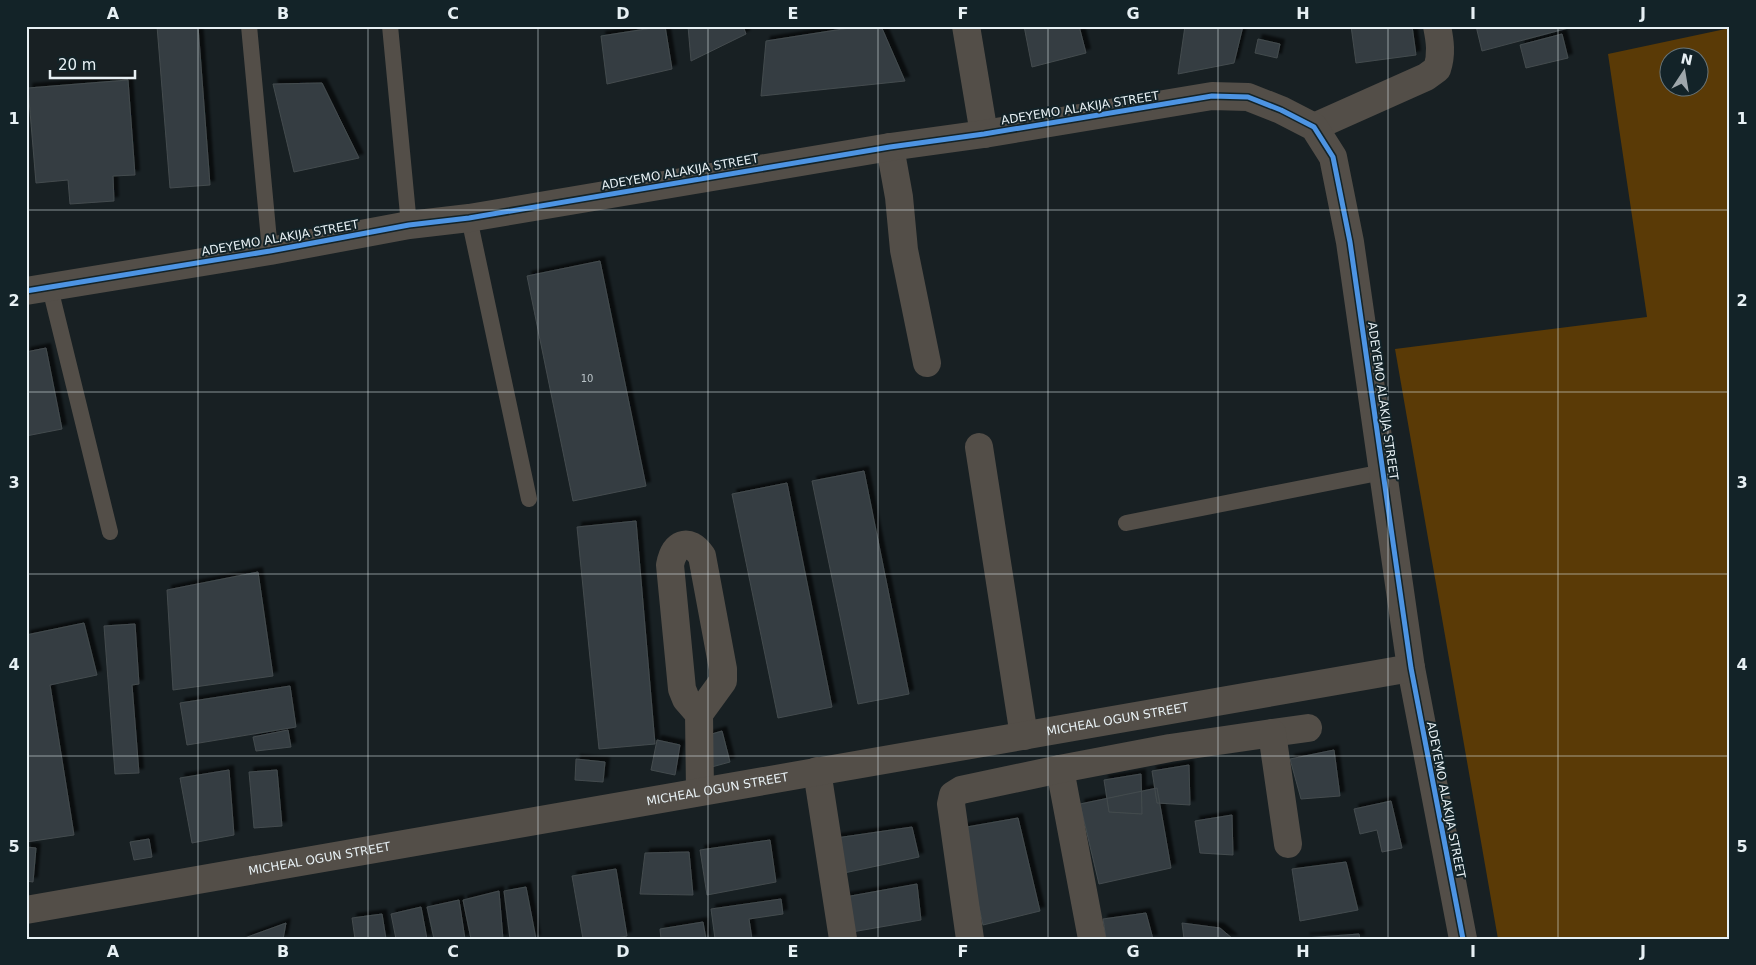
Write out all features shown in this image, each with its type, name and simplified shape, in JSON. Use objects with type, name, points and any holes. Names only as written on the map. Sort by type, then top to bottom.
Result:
[{"type":"street","points":[[966,26],[984,134]]},
{"type":"street","points":[[1314,127],[1426,78],[1437,69],[1440,51],[1437,26]]},
{"type":"street","name":"ADEYEMO ALAKIJA STREET","points":[[38,290],[270,251],[409,225],[469,218],[890,147],[984,134],[1212,96],[1248,97],[1281,110],[1314,127],[1333,157],[1350,242],[1410,668],[1463,939]]},
{"type":"street","points":[[890,147],[904,250],[927,364]]},
{"type":"street","points":[[978,447],[1024,736]]},
{"type":"street","points":[[699,714],[686,699],[682,689],[670,564],[675,550],[682,545],[689,544],[696,548],[702,556],[723,669],[723,681],[699,714],[700,791]]},
{"type":"street","name":"MICHEAL OGUN STREET","points":[[26,910],[1410,668]]},
{"type":"street","points":[[1163,711],[1170,748]]},
{"type":"street","points":[[970,939],[952,819],[951,804],[953,795],[960,790],[1170,748],[1308,728]]},
{"type":"street","points":[[1272,733],[1288,844]]},
{"type":"street","points":[[1060,769],[1092,939]]},
{"type":"street","points":[[818,771],[843,939]]},
{"type":"lane","points":[[249,26],[270,251]]},
{"type":"lane","points":[[390,26],[409,225]]},
{"type":"lane","points":[[469,218],[528,499]]},
{"type":"lane","points":[[38,290],[110,532]]},
{"type":"lane","points":[[1126,523],[1383,472]]},
{"type":"shaded area","points":[[1730,28],[1730,939],[1498,939],[1395,349],[1647,317],[1608,54]]},
{"type":"building","points":[[157,26],[198,26],[210,185],[170,188]]},
{"type":"building","points":[[665,26],[672,69],[607,84],[601,36]]},
{"type":"building","points":[[688,26],[743,26],[746,34],[691,61]]},
{"type":"building","points":[[862,26],[881,26],[905,81],[761,96],[766,41]]},
{"type":"building","points":[[1024,26],[1079,26],[1086,53],[1032,67]]},
{"type":"building","points":[[1185,26],[1243,26],[1234,63],[1178,74]]},
{"type":"building","points":[[1351,26],[1412,26],[1416,55],[1356,63]]},
{"type":"building","points":[[1476,26],[1576,26],[1482,51]]},
{"type":"building","points":[[1562,34],[1568,58],[1526,68],[1520,45]]},
{"type":"building","points":[[1258,39],[1280,44],[1277,58],[1255,53]]},
{"type":"building","points":[[128,80],[135,175],[113,176],[114,201],[70,204],[68,180],[36,183],[28,88]]},
{"type":"building","points":[[322,83],[359,158],[294,172],[273,84]]},
{"type":"building","points":[[600,261],[646,486],[573,501],[527,276]]},
{"type":"building","points":[[46,348],[62,429],[26,436],[26,352]]},
{"type":"building","points":[[864,471],[909,694],[858,704],[812,481]]},
{"type":"building","points":[[787,483],[832,707],[778,718],[732,494]]},
{"type":"building","points":[[636,521],[655,744],[599,749],[577,527]]},
{"type":"building","points":[[258,572],[273,676],[173,690],[167,590]]},
{"type":"building","points":[[84,623],[97,675],[50,685],[74,835],[26,842],[26,635]]},
{"type":"building","points":[[135,624],[139,684],[132,685],[139,773],[115,774],[104,626]]},
{"type":"building","points":[[290,686],[296,727],[187,745],[180,703]]},
{"type":"building","points":[[288,730],[291,747],[256,751],[253,737]]},
{"type":"building","points":[[722,731],[730,762],[708,768],[705,736]]},
{"type":"building","points":[[657,740],[680,745],[675,775],[651,770]]},
{"type":"building","points":[[1334,750],[1340,796],[1301,799],[1290,759]]},
{"type":"building","points":[[576,759],[605,762],[603,782],[575,780]]},
{"type":"building","points":[[1189,765],[1190,805],[1157,803],[1152,771]]},
{"type":"building","points":[[229,770],[234,835],[192,843],[180,778]]},
{"type":"building","points":[[277,770],[282,826],[254,828],[249,772]]},
{"type":"building","points":[[1141,774],[1142,814],[1109,812],[1104,780]]},
{"type":"building","points":[[1157,788],[1171,868],[1099,884],[1080,804]]},
{"type":"building","points":[[1391,801],[1402,848],[1382,852],[1377,830],[1360,834],[1354,809]]},
{"type":"building","points":[[1232,815],[1233,855],[1200,853],[1195,821]]},
{"type":"building","points":[[1018,818],[1040,911],[983,925],[961,828]]},
{"type":"building","points":[[912,827],[919,857],[844,873],[836,838]]},
{"type":"building","points":[[149,839],[152,857],[134,860],[130,842]]},
{"type":"building","points":[[770,840],[776,882],[707,895],[700,850]]},
{"type":"building","points":[[26,847],[36,848],[33,882],[26,881]]},
{"type":"building","points":[[689,852],[693,895],[640,894],[645,853]]},
{"type":"building","points":[[1346,862],[1358,910],[1300,921],[1292,869]]},
{"type":"building","points":[[616,869],[627,936],[612,939],[583,939],[572,876]]},
{"type":"building","points":[[917,884],[921,920],[852,932],[845,897]]},
{"type":"building","points":[[526,887],[536,939],[510,939],[504,891]]},
{"type":"building","points":[[499,891],[503,939],[471,939],[463,900]]},
{"type":"building","points":[[781,899],[783,914],[749,919],[752,939],[715,939],[711,909]]},
{"type":"building","points":[[459,900],[465,939],[434,939],[427,907]]},
{"type":"building","points":[[421,907],[427,939],[396,939],[391,914]]},
{"type":"building","points":[[1146,913],[1153,939],[1106,939],[1103,919]]},
{"type":"building","points":[[382,914],[386,939],[355,939],[352,918]]},
{"type":"building","points":[[703,922],[706,939],[661,939],[660,929]]},
{"type":"building","points":[[286,923],[283,939],[242,939]]},
{"type":"building","points":[[1182,923],[1220,928],[1233,939],[1184,939]]},
{"type":"building","points":[[1359,934],[1360,939],[1305,938]]},
{"type":"cycle path","points":[[26,291],[270,251],[409,225],[469,218],[890,147],[984,134],[1212,96],[1248,97],[1281,110],[1314,127],[1333,157],[1350,242],[1411,668],[1463,939]]}]
